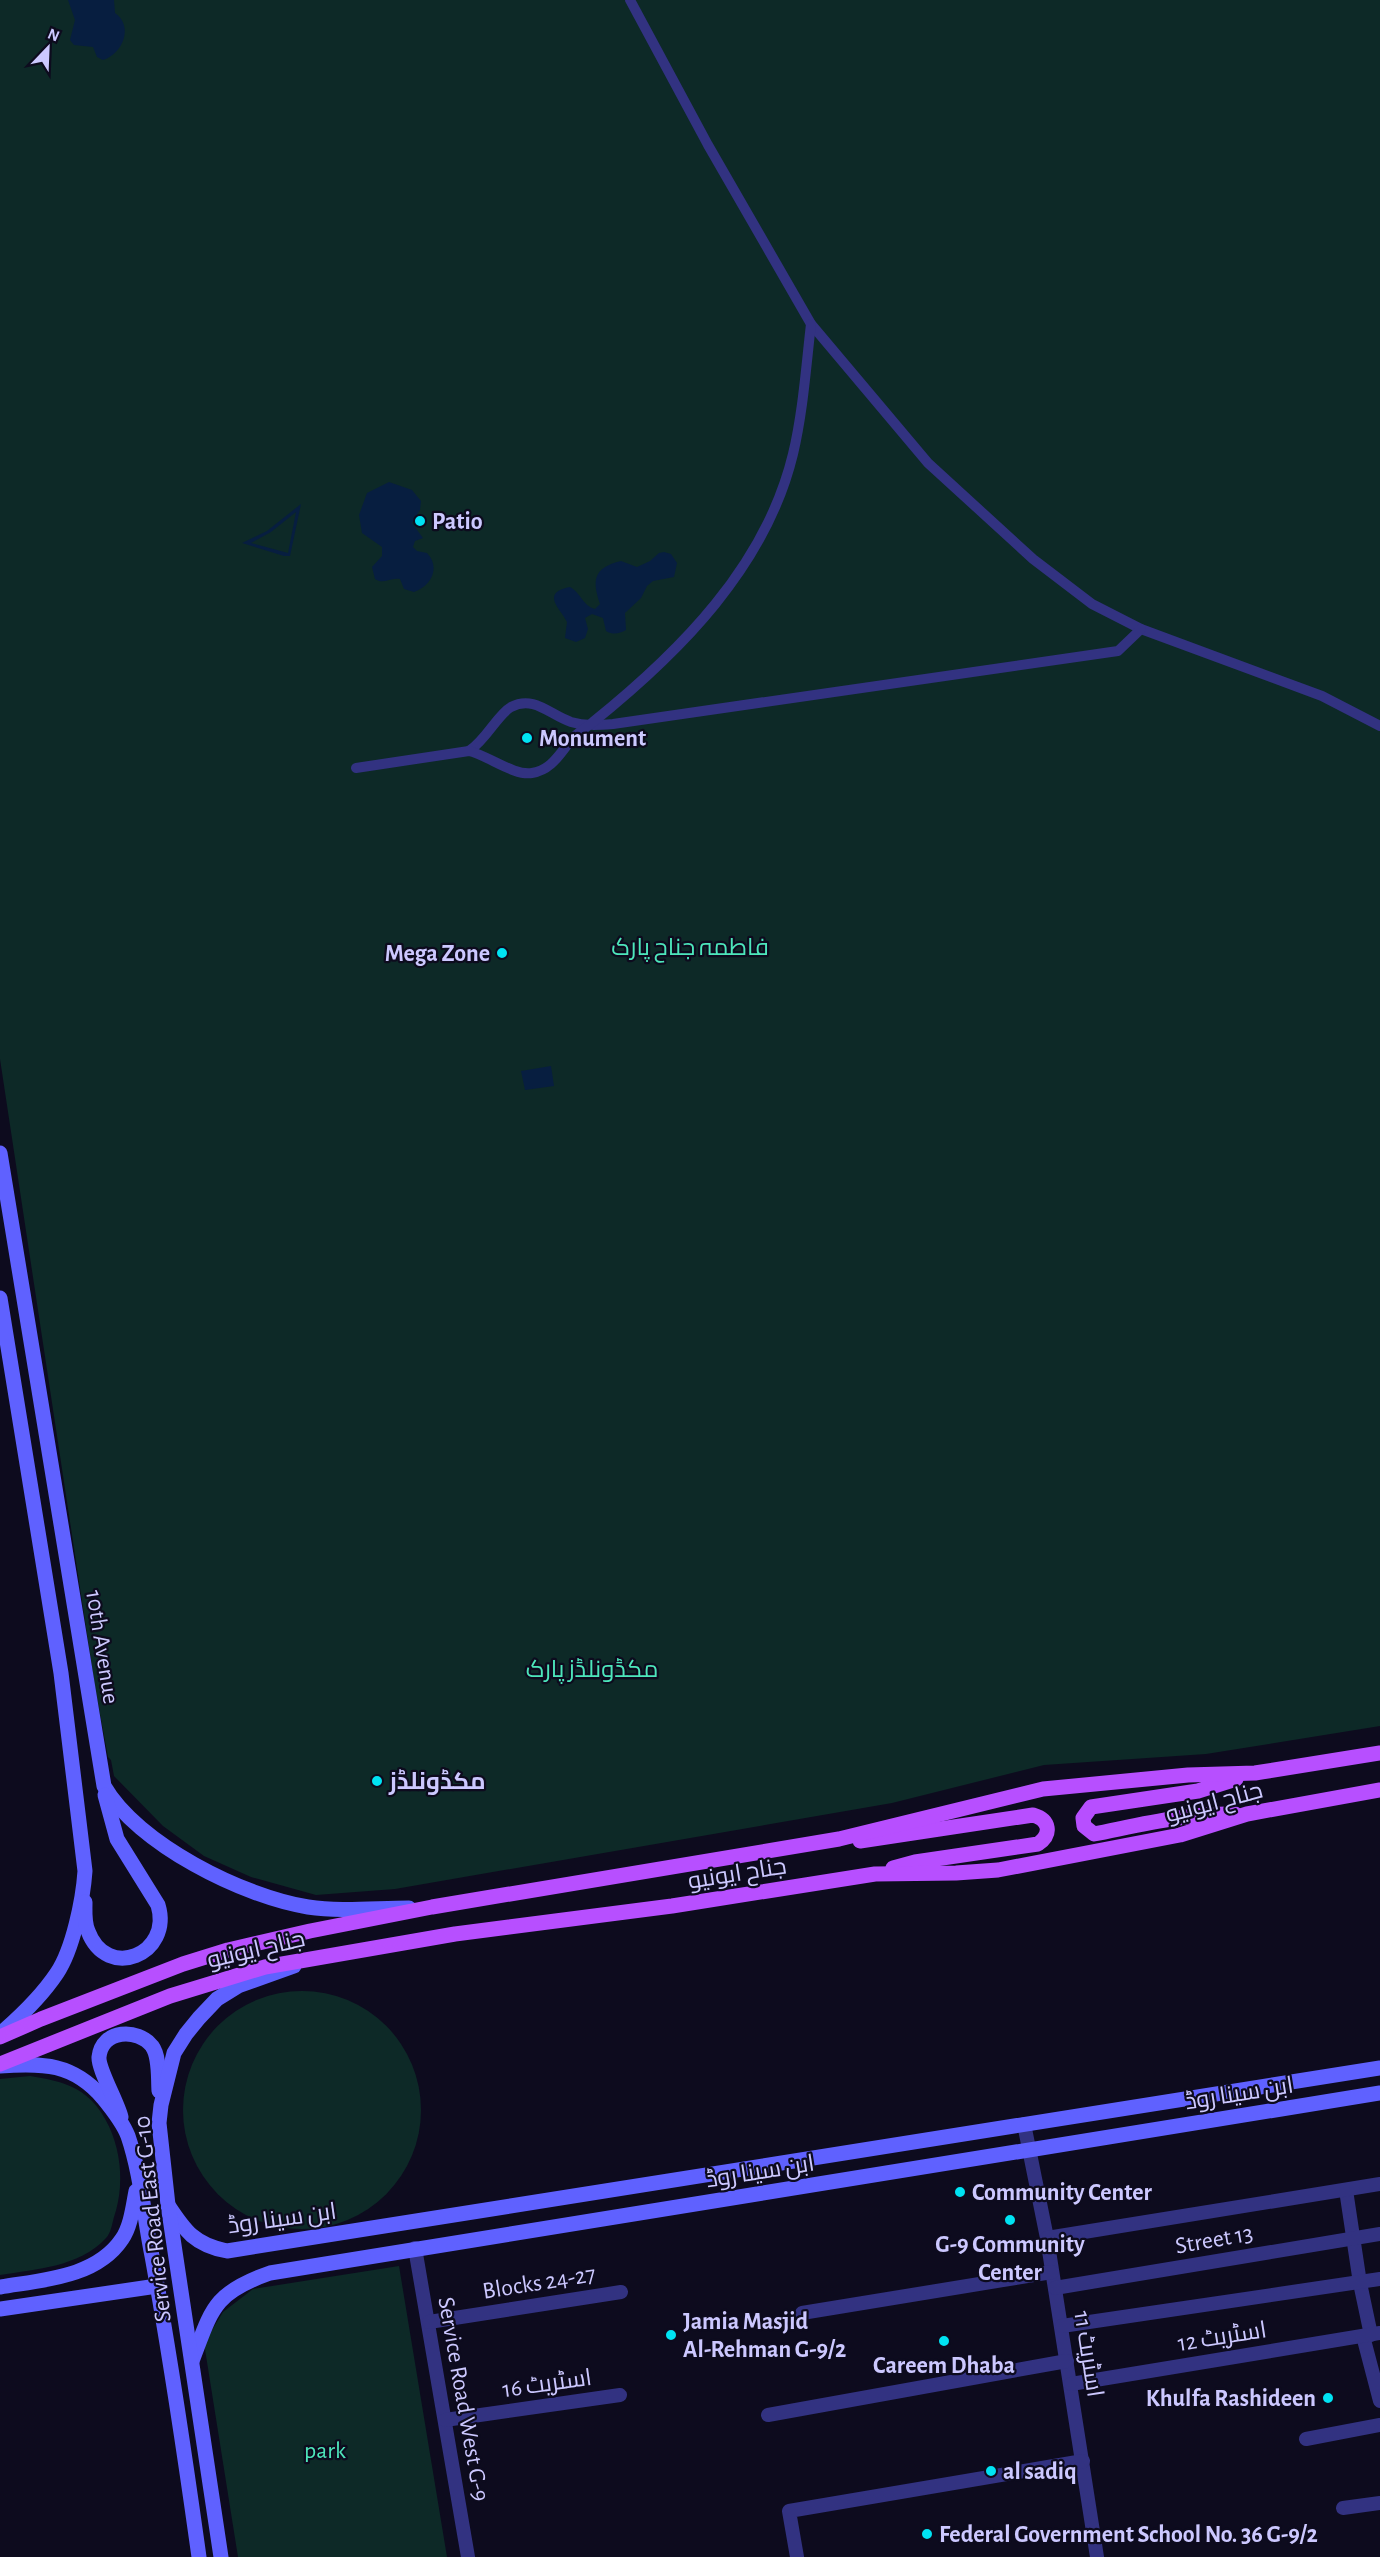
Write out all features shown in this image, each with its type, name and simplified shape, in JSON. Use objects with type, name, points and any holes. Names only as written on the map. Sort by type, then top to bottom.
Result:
[{"type":"main road","name":"10th Avenue","points":[[0,1153],[104,1786],[112,1801],[129,1820],[147,1834],[201,1867],[258,1894],[291,1904],[326,1909],[432,1907]]},
{"type":"main road","name":"10th Avenue","points":[[0,1298],[61,1673],[75,1803],[84,1855],[84,1886],[67,1950],[58,1972],[37,2000],[0,2035]]},
{"type":"main road","points":[[17,1400],[40,1396]]},
{"type":"main road","name":"جناح ایونیو","points":[[0,2035],[132,1983],[228,1950],[310,1931],[432,1907],[839,1839],[1043,1789],[1188,1775],[1255,1773],[1380,1753]]},
{"type":"main road","points":[[1247,1814],[1215,1813],[1094,1834],[1084,1826],[1083,1818],[1091,1807],[1198,1791],[1255,1773]]},
{"type":"main road","points":[[84,1886],[87,1929],[101,1952],[114,1958],[128,1958],[139,1955],[149,1947],[159,1934],[162,1916],[151,1891],[117,1839],[104,1786]]},
{"type":"main road","name":"جناح ایونیو","points":[[0,2065],[105,2021],[232,1975],[317,1958],[455,1934],[672,1906],[875,1874],[956,1874],[998,1870],[1180,1835],[1247,1814],[1380,1790]]},
{"type":"main road","points":[[839,1839],[863,1842],[1033,1815],[1042,1818],[1046,1823],[1048,1832],[1038,1844],[915,1862],[875,1874]]},
{"type":"main road","name":"Service Road East G-10","points":[[221,2557],[168,2205],[159,2122],[161,2105],[174,2053],[186,2034],[217,2000],[238,1986],[317,1958]]},
{"type":"main road","points":[[123,2126],[114,2095],[100,2066],[99,2057],[102,2046],[110,2038],[128,2033],[144,2039],[152,2046],[156,2053],[161,2105]]},
{"type":"main road","name":"Service Road East G-10","points":[[0,2065],[36,2064],[56,2067],[72,2073],[103,2098],[128,2136],[182,2434],[199,2557]]},
{"type":"main road","name":"ابن سینا روڈ","points":[[168,2205],[184,2230],[213,2248],[227,2251],[1380,2068]]},
{"type":"main road","name":"ابن سینا روڈ","points":[[192,2361],[208,2317],[216,2304],[248,2281],[270,2273],[1380,2093]]},
{"type":"main road","points":[[0,2287],[72,2275],[109,2253],[123,2238],[138,2182]]},
{"type":"main road","points":[[0,2309],[157,2286]]},
{"type":"street","points":[[630,0],[708,145],[811,324],[928,463],[1033,559],[1092,604],[1141,629],[1322,696],[1380,726]]},
{"type":"street","points":[[356,768],[469,751],[485,755],[518,772],[536,773],[552,765],[572,739],[642,682],[680,646],[745,563],[774,510],[792,455],[804,394],[811,324]]},
{"type":"street","points":[[469,751],[484,740],[501,715],[520,704],[542,706],[570,721],[590,725],[691,715],[901,681],[1118,651],[1141,629]]},
{"type":"street","name":"اسٹریٹ 11","points":[[1024,2124],[1047,2238],[1068,2361],[1097,2557]]},
{"type":"street","points":[[1047,2238],[1380,2184]]},
{"type":"street","points":[[1346,2190],[1380,2401]]},
{"type":"street","name":"Street 13","points":[[1055,2288],[1380,2234]]},
{"type":"street","name":"Service Road West G-9","points":[[415,2248],[468,2557]]},
{"type":"street","points":[[802,2313],[1052,2272]]},
{"type":"street","points":[[1062,2326],[1380,2280]]},
{"type":"street","name":"Blocks 24-27","points":[[429,2322],[621,2292]]},
{"type":"street","name":"اسٹریٹ 12","points":[[1071,2384],[1371,2335]]},
{"type":"street","points":[[768,2415],[1068,2361]]},
{"type":"street","name":"اسٹریٹ 16","points":[[445,2420],[620,2395]]},
{"type":"street","points":[[1306,2439],[1380,2426]]},
{"type":"street","points":[[797,2557],[789,2511],[1083,2462]]},
{"type":"street","points":[[1343,2508],[1380,2503]]},
{"type":"green space","name":"فاطمہ جناح پارک","points":[[0,0],[1380,0],[1380,1726],[1206,1754],[1044,1765],[892,1803],[395,1889],[316,1895],[251,1877],[204,1856],[163,1826],[114,1776],[111,1760],[108,1757],[95,1687],[0,1059]]},
{"type":"green space","points":[[290,1991],[314,1991],[337,1996],[358,2005],[378,2018],[394,2034],[407,2054],[416,2075],[421,2110],[419,2133],[412,2156],[394,2186],[378,2202],[358,2215],[337,2224],[314,2229],[290,2229],[267,2224],[246,2215],[226,2202],[210,2186],[197,2166],[188,2145],[183,2122],[183,2098],[188,2075],[197,2054],[210,2034],[226,2018],[246,2005],[267,1996]]},
{"type":"green space","points":[[30,2076],[71,2086],[92,2101],[102,2113],[115,2141],[118,2156],[120,2187],[118,2203],[108,2236],[95,2248],[57,2265],[0,2275],[0,2079]]},
{"type":"green space","name":"park","points":[[399,2266],[447,2557],[238,2557],[204,2343],[223,2312],[253,2289]]},
{"type":"water","points":[[68,0],[114,0],[115,13],[121,19],[125,32],[121,46],[110,57],[103,60],[97,57],[93,47],[74,45],[70,40],[75,20]]},
{"type":"water","points":[[389,482],[412,490],[421,501],[420,510],[412,523],[423,538],[415,541],[413,547],[417,551],[427,553],[434,570],[429,581],[414,592],[404,589],[400,579],[378,581],[375,579],[372,567],[382,556],[382,547],[362,533],[359,515],[367,493]]},
{"type":"water","points":[[301,504],[290,556],[242,543],[267,531]],"holes":[[[296,512],[288,553],[251,543],[271,532]]]},
{"type":"water","points":[[664,552],[671,554],[677,563],[674,577],[653,581],[647,586],[641,598],[625,613],[626,630],[616,634],[606,631],[603,618],[592,614],[585,618],[588,629],[585,638],[576,642],[565,638],[567,622],[555,602],[556,593],[570,587],[595,609],[600,604],[596,582],[600,571],[621,561],[637,567]]},
{"type":"water","points":[[551,1066],[554,1086],[525,1090],[521,1071]]},
{"type":"place","name":"Patio","points":[[420,521]]},
{"type":"place","name":"Monument","points":[[527,738]]},
{"type":"place","name":"Mega Zone","points":[[502,953]]},
{"type":"place","name":"مکڈونلڈز","points":[[377,1781]]},
{"type":"place","name":"Community Center","points":[[960,2192]]},
{"type":"place","name":"G-9 Community Center","points":[[1010,2220]]},
{"type":"place","name":"Jamia Masjid Al-Rehman G-9/2","points":[[671,2335]]},
{"type":"place","name":"Careem Dhaba","points":[[944,2341]]},
{"type":"place","name":"Khulfa Rashideen","points":[[1328,2398]]},
{"type":"place","name":"al sadiq","points":[[991,2471]]},
{"type":"place","name":"Federal Government School No. 36 G-9/2","points":[[927,2534]]},
{"type":"park label","name":"مکڈونلڈز پارک","points":[[592,1669]]}]
